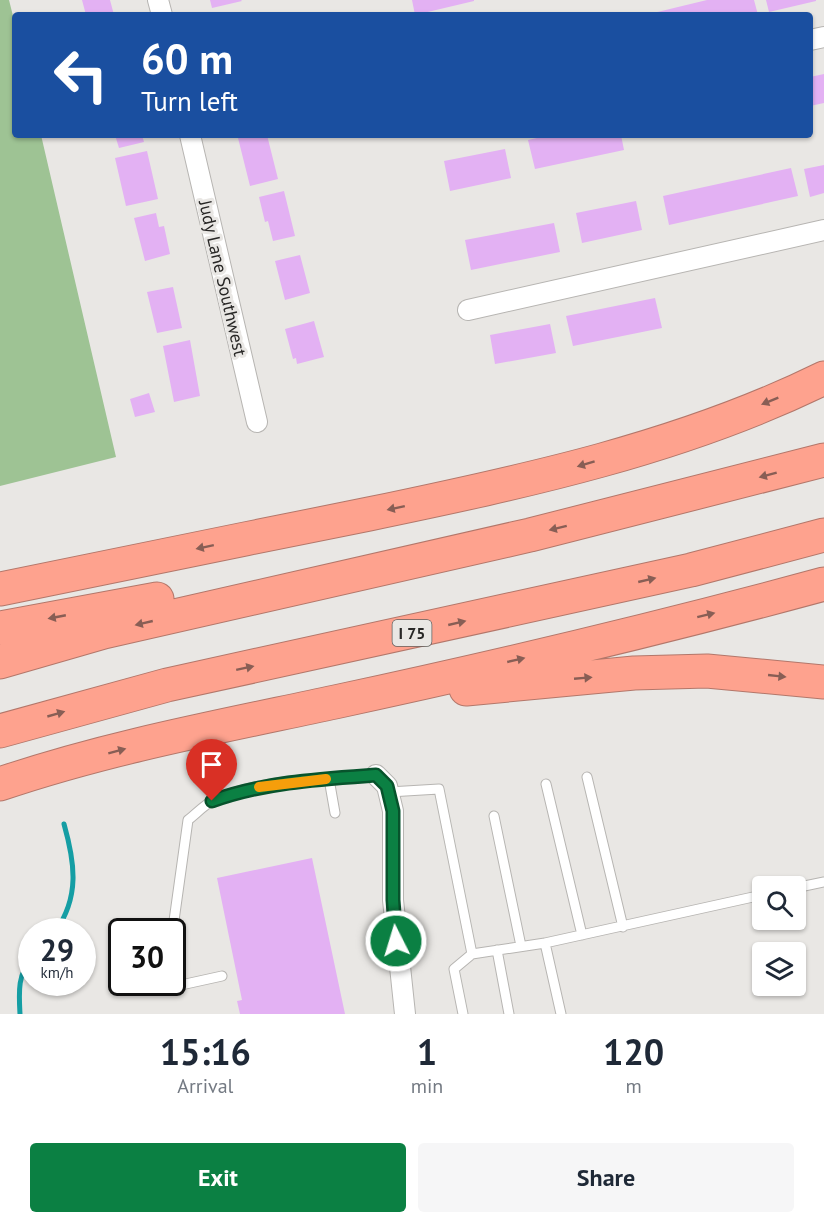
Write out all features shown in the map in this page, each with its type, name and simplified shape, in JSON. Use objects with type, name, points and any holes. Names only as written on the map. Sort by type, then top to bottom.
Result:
[{"type":"highway","points":[[0,590],[526,481],[624,453],[724,419],[824,378]]},
{"type":"highway","points":[[0,662],[104,632],[688,496],[824,460]]},
{"type":"highway","name":"I 75","points":[[0,731],[167,685],[680,573],[824,535]]},
{"type":"highway","points":[[0,628],[168,597],[467,548]]},
{"type":"highway","points":[[0,784],[183,733],[336,702],[735,608],[824,584]]},
{"type":"highway","points":[[336,702],[633,673],[706,671],[824,682]]},
{"type":"street","name":"Judy Lane Southwest","points":[[191,138],[257,422]]},
{"type":"street","points":[[468,310],[824,230]]},
{"type":"street","points":[[376,775],[387,786],[393,811],[393,900],[405,1014]]},
{"type":"lane","points":[[174,918],[188,820],[212,801],[244,789],[376,775]]},
{"type":"lane","points":[[587,777],[623,927]]},
{"type":"lane","points":[[328,779],[335,813]]},
{"type":"lane","points":[[546,784],[582,935]]},
{"type":"lane","points":[[389,792],[439,789],[472,954]]},
{"type":"lane","points":[[494,816],[521,946]]},
{"type":"lane","points":[[806,886],[824,882]]},
{"type":"lane","points":[[463,1014],[454,969],[472,954],[545,943],[752,898]]},
{"type":"lane","points":[[545,943],[561,1014]]},
{"type":"lane","points":[[496,950],[509,1014]]},
{"type":"lane","points":[[186,984],[222,976]]},
{"type":"green space","points":[[0,0],[9,0],[12,12],[12,138],[42,138],[116,457],[0,486]]},
{"type":"building","points":[[82,0],[110,0],[113,12],[85,12]]},
{"type":"building","points":[[210,0],[241,0],[242,1],[212,8]]},
{"type":"building","points":[[412,0],[474,0],[428,12],[414,12]]},
{"type":"building","points":[[707,0],[754,0],[757,12],[657,12]]},
{"type":"building","points":[[766,0],[816,0],[816,1],[769,12]]},
{"type":"building","points":[[824,74],[824,103],[813,105],[813,76]]},
{"type":"building","points":[[116,138],[143,138],[144,142],[119,148]]},
{"type":"building","points":[[238,138],[268,138],[278,179],[250,186]]},
{"type":"building","points":[[537,138],[622,138],[624,150],[535,169],[528,140]]},
{"type":"building","points":[[505,149],[511,178],[450,191],[444,161]]},
{"type":"building","points":[[147,151],[158,199],[126,206],[115,158]]},
{"type":"building","points":[[824,165],[824,193],[810,197],[804,169]]},
{"type":"building","points":[[791,168],[798,196],[669,225],[663,196]]},
{"type":"building","points":[[284,191],[295,236],[273,241],[268,221],[265,222],[259,197]]},
{"type":"building","points":[[636,201],[642,230],[582,243],[576,213]]},
{"type":"building","points":[[156,213],[159,227],[164,226],[170,254],[145,261],[134,218]]},
{"type":"building","points":[[554,223],[560,252],[471,270],[465,240]]},
{"type":"building","points":[[300,255],[310,293],[285,300],[275,261]]},
{"type":"building","points":[[173,287],[182,328],[157,333],[147,292]]},
{"type":"building","points":[[655,298],[662,328],[573,346],[566,316]]},
{"type":"building","points":[[314,321],[324,357],[297,364],[296,358],[293,359],[285,329]]},
{"type":"building","points":[[550,324],[556,353],[495,364],[490,335]]},
{"type":"building","points":[[190,340],[200,396],[174,402],[163,346]]},
{"type":"building","points":[[149,393],[155,412],[135,417],[130,399]]},
{"type":"building","points":[[312,858],[345,1014],[240,1014],[237,1001],[242,1000],[217,878]]},
{"type":"waterway","points":[[63,918],[72,893],[73,880],[71,852],[64,824]]},
{"type":"waterway","points":[[19,996],[20,1014]]},
{"type":"slow traffic","points":[[259,787],[326,779]]},
{"type":"route","points":[[212,801],[244,789],[376,775],[387,786],[393,811],[393,900],[396,941]]}]
